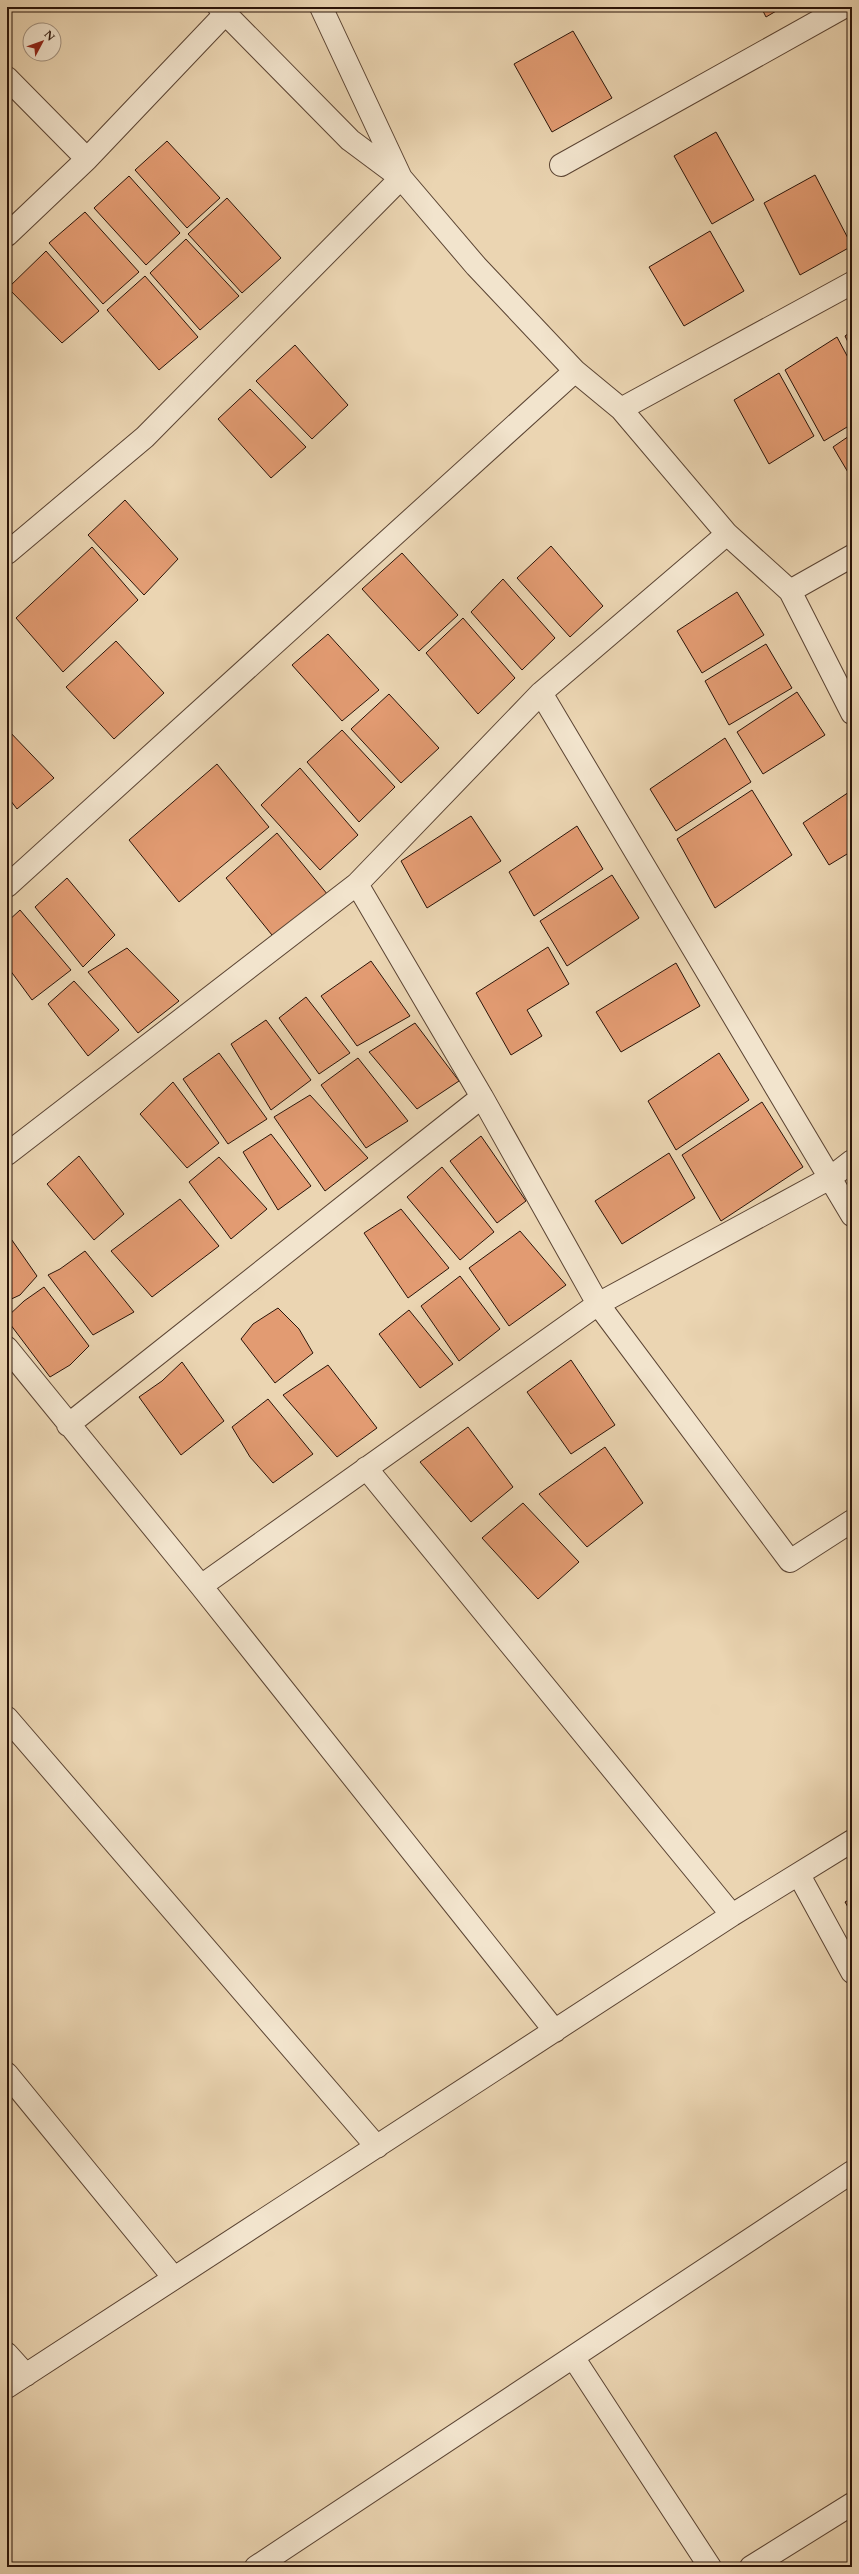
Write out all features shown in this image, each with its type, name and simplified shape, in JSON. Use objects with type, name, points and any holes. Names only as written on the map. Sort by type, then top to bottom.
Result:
[{"type":"street","points":[[321,7],[401,178]]},
{"type":"street","points":[[561,165],[844,7]]},
{"type":"street","points":[[7,235],[87,159],[222,10],[350,140],[401,178],[476,266],[575,371],[621,409],[727,534],[790,590],[852,713]]},
{"type":"street","points":[[7,78],[87,159]]},
{"type":"street","points":[[7,553],[145,437],[401,178]]},
{"type":"street","points":[[621,409],[852,283]]},
{"type":"street","points":[[7,886],[575,371]]},
{"type":"street","points":[[7,1154],[357,884],[541,694],[727,534]]},
{"type":"street","points":[[790,590],[852,556]]},
{"type":"street","points":[[541,694],[852,1215]]},
{"type":"street","points":[[357,884],[482,1098],[598,1304],[790,1561],[852,1521]]},
{"type":"street","points":[[68,1425],[482,1098]]},
{"type":"street","points":[[201,1586],[598,1304],[830,1178],[852,1161]]},
{"type":"street","points":[[7,1348],[68,1425],[201,1586],[555,2032]]},
{"type":"street","points":[[366,1468],[732,1915]]},
{"type":"street","points":[[7,1718],[377,2147]]},
{"type":"street","points":[[7,2387],[555,2032],[732,1915],[852,1841]]},
{"type":"street","points":[[799,1875],[852,1972]]},
{"type":"street","points":[[7,2074],[174,2278]]},
{"type":"street","points":[[256,2567],[852,2172]]},
{"type":"street","points":[[7,2354],[26,2375]]},
{"type":"street","points":[[573,2357],[710,2567]]},
{"type":"street","points":[[751,2567],[852,2504]]},
{"type":"building","points":[[761,7],[783,7],[766,17]]},
{"type":"building","points":[[573,31],[612,98],[552,132],[514,64]]},
{"type":"building","points":[[716,132],[754,200],[712,224],[674,156]]},
{"type":"building","points":[[167,141],[220,198],[187,228],[135,170]]},
{"type":"building","points":[[815,175],[852,246],[800,275],[764,203]]},
{"type":"building","points":[[129,176],[180,233],[146,265],[94,208]]},
{"type":"building","points":[[227,198],[281,258],[242,293],[188,234]]},
{"type":"building","points":[[85,212],[139,272],[103,304],[49,243]]},
{"type":"building","points":[[710,231],[744,291],[684,326],[649,267]]},
{"type":"building","points":[[186,239],[239,296],[200,330],[150,273]]},
{"type":"building","points":[[46,251],[99,311],[62,343],[8,288]]},
{"type":"building","points":[[145,276],[198,337],[159,370],[107,310]]},
{"type":"building","points":[[852,331],[852,350],[845,336]]},
{"type":"building","points":[[837,337],[852,365],[852,424],[824,441],[785,370]]},
{"type":"building","points":[[295,345],[348,405],[312,439],[256,381]]},
{"type":"building","points":[[779,373],[814,436],[769,464],[734,400]]},
{"type":"building","points":[[250,389],[306,447],[271,478],[218,419]]},
{"type":"building","points":[[852,434],[852,479],[833,447]]},
{"type":"building","points":[[125,500],[178,559],[144,595],[88,535]]},
{"type":"building","points":[[551,546],[603,606],[570,637],[517,578]]},
{"type":"building","points":[[92,547],[138,600],[63,672],[16,618]]},
{"type":"building","points":[[402,553],[458,615],[419,651],[362,589]]},
{"type":"building","points":[[503,579],[555,638],[522,670],[471,612]]},
{"type":"building","points":[[737,592],[764,635],[702,673],[677,631]]},
{"type":"building","points":[[463,618],[515,678],[478,714],[426,653]]},
{"type":"building","points":[[328,634],[379,690],[342,721],[292,665]]},
{"type":"building","points":[[116,641],[164,693],[114,739],[66,687]]},
{"type":"building","points":[[766,644],[792,688],[729,725],[705,681]]},
{"type":"building","points":[[797,692],[825,735],[763,774],[737,732]]},
{"type":"building","points":[[389,694],[439,748],[401,783],[351,729]]},
{"type":"building","points":[[7,729],[54,778],[17,809],[7,796]]},
{"type":"building","points":[[342,730],[395,787],[359,822],[307,762]]},
{"type":"building","points":[[725,738],[751,782],[676,831],[650,789]]},
{"type":"building","points":[[217,764],[269,827],[179,902],[129,840]]},
{"type":"building","points":[[300,768],[358,835],[320,870],[261,805]]},
{"type":"building","points":[[752,790],[792,855],[715,908],[677,839]]},
{"type":"building","points":[[852,790],[852,851],[829,865],[803,823]]},
{"type":"building","points":[[471,816],[501,861],[427,908],[401,861]]},
{"type":"building","points":[[577,826],[603,869],[534,916],[509,872]]},
{"type":"building","points":[[277,833],[328,895],[276,940],[226,878]]},
{"type":"building","points":[[612,875],[639,918],[567,966],[540,921]]},
{"type":"building","points":[[67,878],[115,935],[83,967],[35,907]]},
{"type":"building","points":[[20,910],[71,970],[32,1000],[7,966],[7,922]]},
{"type":"building","points":[[548,947],[569,984],[527,1010],[542,1036],[511,1055],[476,993]]},
{"type":"building","points":[[127,948],[179,1001],[138,1033],[88,972]]},
{"type":"building","points":[[371,961],[410,1016],[357,1046],[321,996]]},
{"type":"building","points":[[676,963],[700,1006],[621,1052],[596,1012]]},
{"type":"building","points":[[74,981],[119,1030],[88,1056],[48,1004]]},
{"type":"building","points":[[306,997],[350,1053],[319,1074],[279,1018]]},
{"type":"building","points":[[266,1020],[311,1080],[271,1110],[231,1044]]},
{"type":"building","points":[[415,1023],[459,1081],[417,1109],[369,1052]]},
{"type":"building","points":[[219,1053],[267,1119],[228,1144],[183,1079]]},
{"type":"building","points":[[719,1053],[749,1100],[676,1150],[648,1101]]},
{"type":"building","points":[[358,1058],[408,1121],[366,1148],[321,1085]]},
{"type":"building","points":[[173,1082],[219,1143],[187,1168],[140,1114]]},
{"type":"building","points":[[310,1095],[368,1158],[325,1191],[274,1117]]},
{"type":"building","points":[[762,1102],[803,1167],[721,1221],[682,1155]]},
{"type":"building","points":[[271,1134],[311,1186],[278,1210],[243,1152]]},
{"type":"building","points":[[481,1136],[526,1201],[497,1223],[450,1161]]},
{"type":"building","points":[[669,1153],[695,1198],[622,1244],[595,1201]]},
{"type":"building","points":[[79,1156],[124,1214],[94,1240],[47,1184]]},
{"type":"building","points":[[219,1157],[267,1209],[231,1239],[189,1182]]},
{"type":"building","points":[[442,1167],[494,1232],[460,1260],[407,1197]]},
{"type":"building","points":[[180,1199],[219,1246],[152,1297],[111,1251]]},
{"type":"building","points":[[401,1209],[449,1268],[408,1298],[364,1233]]},
{"type":"building","points":[[520,1231],[566,1285],[509,1326],[469,1268]]},
{"type":"building","points":[[7,1233],[37,1276],[20,1295],[7,1301]]},
{"type":"building","points":[[85,1251],[134,1312],[93,1335],[48,1275],[60,1269]]},
{"type":"building","points":[[460,1276],[500,1329],[459,1361],[421,1306]]},
{"type":"building","points":[[44,1287],[89,1346],[70,1365],[50,1377],[7,1320],[7,1317],[24,1301]]},
{"type":"building","points":[[278,1308],[299,1329],[313,1353],[275,1383],[241,1339],[253,1324]]},
{"type":"building","points":[[409,1310],[453,1364],[420,1388],[379,1334]]},
{"type":"building","points":[[571,1360],[615,1425],[571,1454],[527,1392]]},
{"type":"building","points":[[182,1362],[224,1421],[181,1455],[139,1397],[162,1381]]},
{"type":"building","points":[[328,1365],[377,1428],[337,1457],[283,1395]]},
{"type":"building","points":[[268,1399],[313,1454],[273,1483],[250,1457],[232,1427]]},
{"type":"building","points":[[468,1427],[513,1487],[471,1522],[420,1462]]},
{"type":"building","points":[[605,1447],[643,1503],[587,1547],[539,1494]]},
{"type":"building","points":[[523,1503],[579,1562],[538,1599],[482,1538]]},
{"type":"building","points":[[852,1898],[852,1914],[845,1902]]}]
